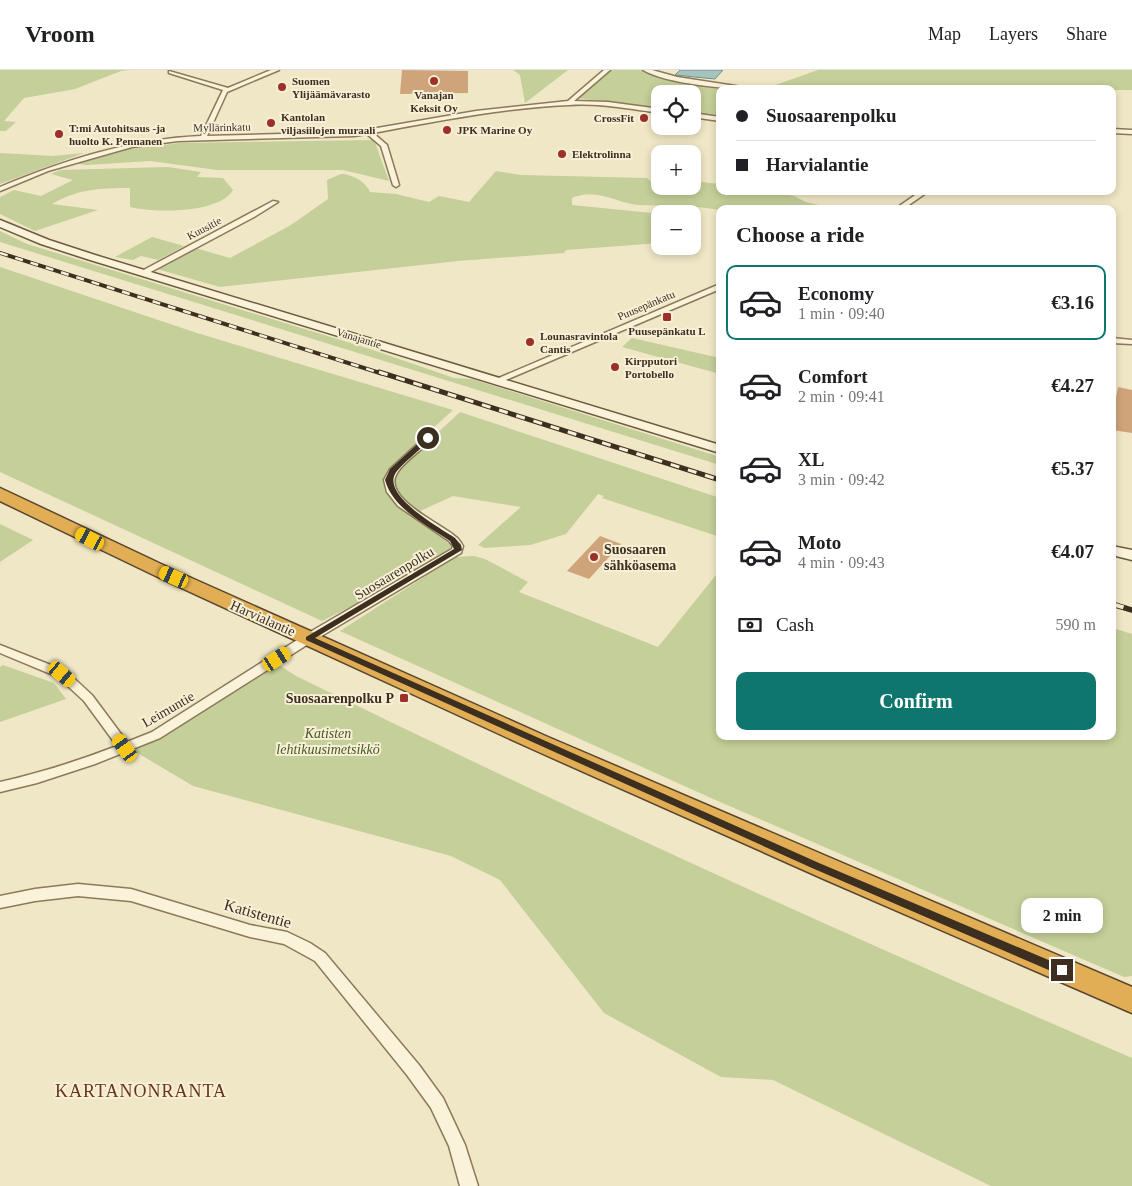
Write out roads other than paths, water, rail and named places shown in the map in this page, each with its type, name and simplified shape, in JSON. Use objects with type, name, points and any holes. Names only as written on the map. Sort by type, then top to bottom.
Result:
[{"type":"highway","name":"Harvialantie","points":[[0,494],[90,539],[815,866],[1132,1000]]},
{"type":"street","points":[[171,72],[227,89],[276,70]]},
{"type":"street","points":[[570,103],[572,99],[607,70]]},
{"type":"street","points":[[646,70],[676,79],[722,85]]},
{"type":"street","points":[[204,137],[227,89]]},
{"type":"street","name":"Myllärinkatu","points":[[0,189],[46,170],[107,151],[159,141],[204,137],[369,132],[470,114],[570,103],[608,104],[651,110]]},
{"type":"street","points":[[701,117],[716,119]]},
{"type":"street","points":[[1116,131],[1132,132]]},
{"type":"street","points":[[369,132],[384,146],[396,185]]},
{"type":"street","points":[[904,205],[920,195]]},
{"type":"street","name":"Kuusitie","points":[[142,273],[252,216],[275,202]]},
{"type":"street","name":"Vanajantie","points":[[0,223],[45,242],[142,273],[716,448]]},
{"type":"street","name":"Puusepänkatu","points":[[498,380],[716,288]]},
{"type":"street","points":[[706,292],[716,293]]},
{"type":"street","points":[[1116,340],[1132,342]]},
{"type":"street","name":"Suosaarenpolku","points":[[309,638],[458,550],[453,539],[402,504],[392,492],[388,480],[393,471],[428,438]]},
{"type":"street","points":[[1116,551],[1132,555]]},
{"type":"street","name":"Leimuntie","points":[[0,786],[37,778],[125,748],[156,735],[309,638]]},
{"type":"street","points":[[0,650],[62,674],[88,698],[125,748]]},
{"type":"street","name":"Katistentie","points":[[0,902],[34,895],[78,890],[131,895],[250,930],[287,938],[305,947],[320,957],[413,1070],[437,1103],[457,1145],[468,1186]]},
{"type":"water","points":[[680,70],[723,70],[715,79],[675,75]]},
{"type":"railway","points":[[0,253],[383,374]]},
{"type":"railway","points":[[379,372],[716,479]]},
{"type":"railway","points":[[1116,605],[1132,610]]},
{"type":"place","name":"Vanajan Keksit Oy","points":[[434,81]]},
{"type":"place","name":"Suomen Ylijäämävarasto","points":[[282,87]]},
{"type":"place","name":"CrossFit","points":[[644,118]]},
{"type":"place","name":"Kantolan viljasiilojen muraali","points":[[271,123]]},
{"type":"place","name":"JPK Marine Oy","points":[[447,130]]},
{"type":"place","name":"T:mi Autohitsaus -ja huolto K. Pennanen","points":[[59,134]]},
{"type":"place","name":"Elektrolinna","points":[[562,154]]},
{"type":"place","name":"Puusepänkatu L","points":[[667,317]]},
{"type":"place","name":"Lounasravintola Cantis","points":[[530,342]]},
{"type":"place","name":"Kirpputori Portobello","points":[[615,367]]},
{"type":"place","name":"Suosaaren sähköasema","points":[[594,557]]},
{"type":"place","name":"Suosaarenpolku P","points":[[404,698]]},
{"type":"district","name":"KARTANONRANTA","points":[[141,1091]]},
{"type":"park label","name":"Katisten lehtikuusimetsikkö","points":[[328,742]]}]
